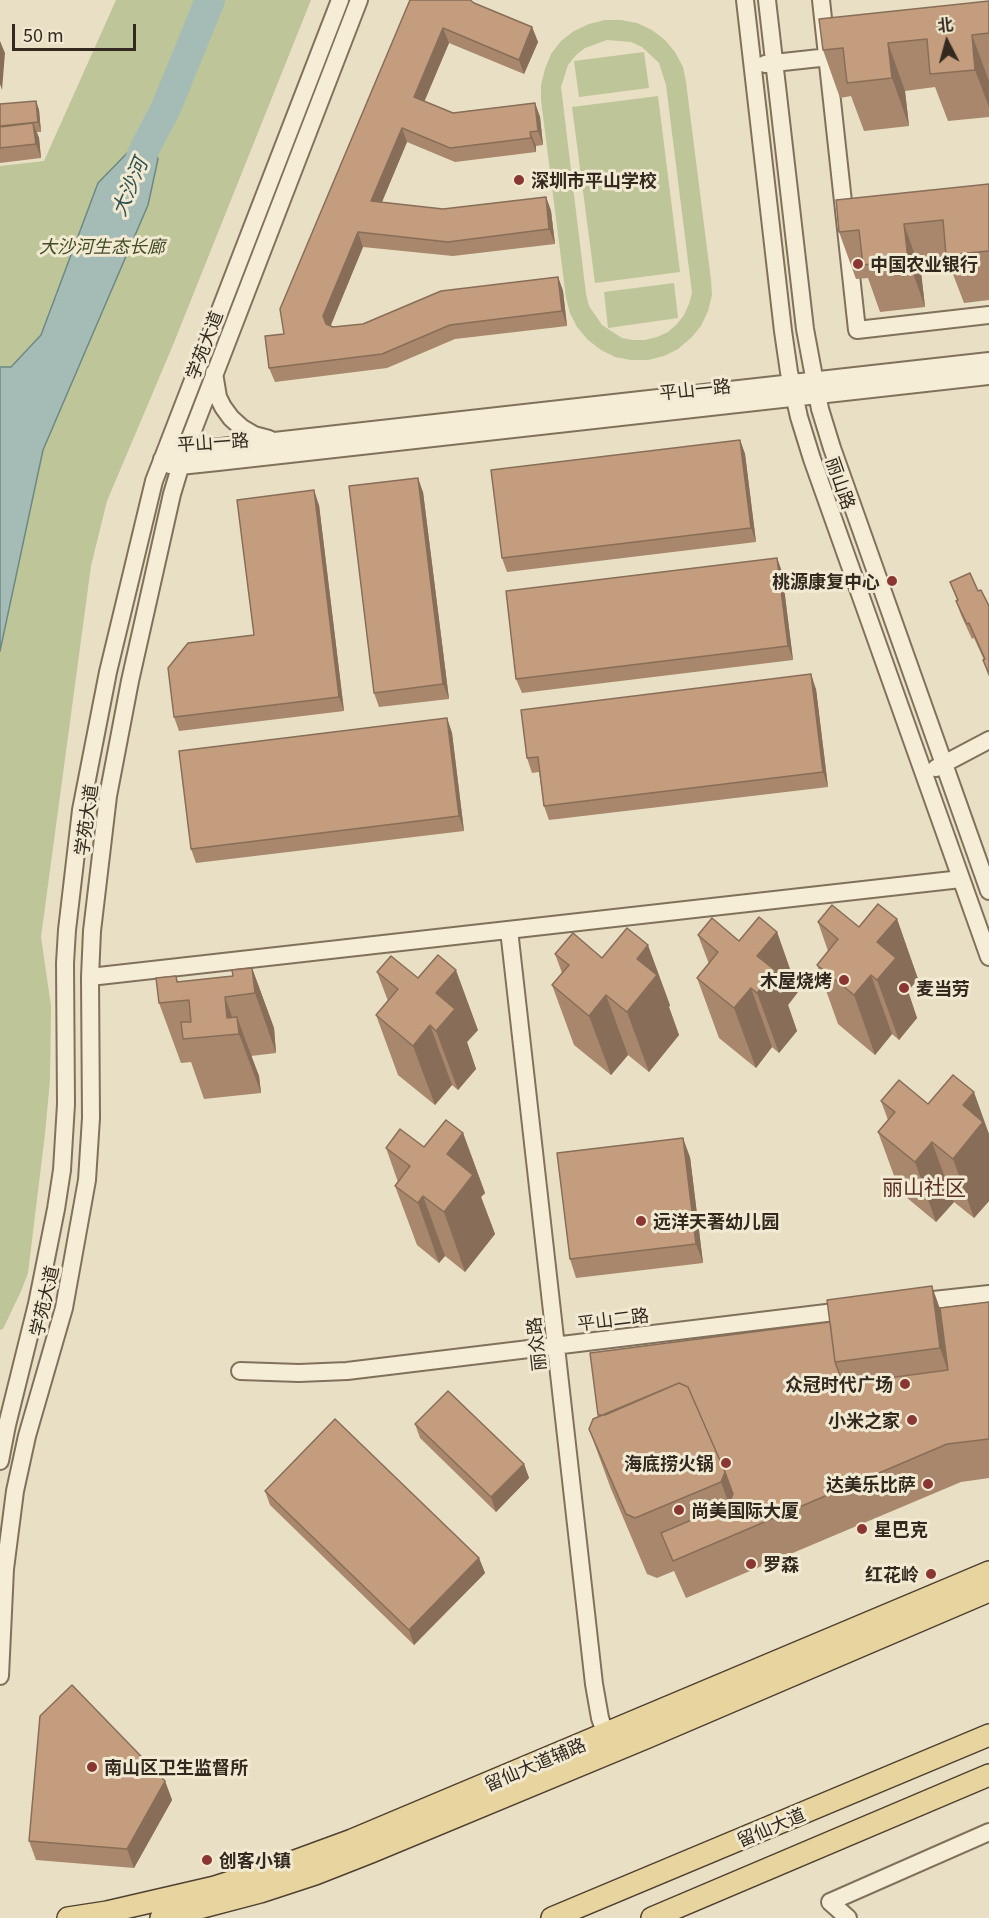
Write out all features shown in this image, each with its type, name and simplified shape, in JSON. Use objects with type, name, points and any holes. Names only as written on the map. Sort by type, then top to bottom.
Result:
[{"type":"main road","name":"留仙大道辅路","points":[[161,1918],[315,1874],[989,1572]]},
{"type":"main road","name":"留仙大道辅路","points":[[68,1918],[170,1898],[228,1883],[292,1862],[609,1743],[989,1592]]},
{"type":"main road","name":"留仙大道","points":[[552,1918],[989,1735]]},
{"type":"main road","name":"留仙大道","points":[[652,1918],[989,1775]]},
{"type":"street","name":"学苑大道","points":[[0,1461],[8,1419],[37,1304],[62,1170],[67,1082],[65,963],[67,930],[81,810],[110,660],[146,510],[162,459],[340,0]]},
{"type":"street","name":"学苑大道","points":[[0,1676],[5,1569],[15,1491],[27,1436],[64,1308],[87,1180],[91,1118],[90,977],[94,903],[108,796],[130,681],[182,459],[359,0]]},
{"type":"street","name":"丽山路","points":[[745,0],[783,331],[793,391],[812,459],[989,957]]},
{"type":"street","name":"丽山路","points":[[767,0],[805,329],[816,388],[832,448],[989,891]]},
{"type":"street","points":[[821,0],[857,330],[989,315]]},
{"type":"street","points":[[752,65],[850,55]]},
{"type":"street","name":"平山一路","points":[[162,459],[172,454],[182,459],[793,391],[989,361]]},
{"type":"street","points":[[214,373],[218,397],[231,418],[254,435],[282,440]]},
{"type":"street","name":"平山一路","points":[[816,388],[989,376]]},
{"type":"street","name":"平山一路","points":[[182,459],[282,440],[793,391]]},
{"type":"street","points":[[924,774],[989,740]]},
{"type":"street","points":[[90,977],[961,879]]},
{"type":"street","name":"丽众路","points":[[509,930],[596,1701],[609,1743]]},
{"type":"street","points":[[895,1305],[989,1294]]},
{"type":"street","name":"平山二路","points":[[240,1371],[299,1373],[347,1371],[872,1308]]},
{"type":"street","points":[[848,1918],[830,1902],[989,1832]]},
{"type":"green space","name":"大沙河生态长廊","points":[[116,0],[311,0],[173,345],[107,501],[91,566],[41,937],[51,1006],[50,1080],[45,1134],[28,1273],[3,1329],[0,1330],[0,166],[44,161]]},
{"type":"green space","points":[[605,20],[621,20],[637,23],[652,30],[675,52],[683,67],[686,82],[712,295],[701,326],[691,338],[678,349],[648,360],[615,357],[601,350],[577,327],[566,298],[541,85],[551,54],[561,41],[574,31]],"holes":[[[607,40],[631,42],[642,47],[659,63],[666,85],[692,293],[684,315],[677,324],[668,332],[645,340],[622,338],[602,325],[589,306],[561,87],[568,65],[585,48]]]},
{"type":"green space","points":[[644,52],[649,88],[579,97],[574,61]]},
{"type":"green space","points":[[658,96],[680,272],[595,283],[572,107]]},
{"type":"green space","points":[[674,283],[678,318],[608,328],[604,292]]},
{"type":"water","points":[[136,144],[154,150],[158,159],[148,205],[43,450],[0,651],[0,367],[11,367],[41,335],[98,183]]},
{"type":"building","points":[[410,0],[470,0],[532,27],[519,60],[443,28],[414,97],[453,113],[535,103],[538,131],[530,132],[531,138],[450,148],[402,128],[371,201],[443,209],[546,197],[549,229],[448,242],[358,232],[323,316],[326,324],[333,327],[363,324],[441,291],[558,277],[562,311],[450,325],[382,354],[269,368],[265,336],[284,334],[280,309]]},
{"type":"building","points":[[989,1],[989,33],[972,35],[975,70],[930,74],[927,39],[888,43],[892,78],[847,83],[843,48],[823,50],[819,19]]},
{"type":"building","points":[[36,101],[38,122],[0,126],[0,104]]},
{"type":"building","points":[[33,123],[36,144],[0,148],[0,127]]},
{"type":"building","points":[[989,184],[989,251],[946,255],[943,220],[904,224],[908,259],[863,265],[859,230],[839,232],[836,200]]},
{"type":"building","points":[[740,440],[751,528],[502,558],[491,470]]},
{"type":"building","points":[[418,478],[443,684],[374,693],[349,486]]},
{"type":"building","points":[[314,490],[339,697],[174,717],[168,668],[188,643],[254,635],[237,500]]},
{"type":"building","points":[[777,558],[788,646],[516,679],[506,591]]},
{"type":"building","points":[[970,573],[978,591],[981,590],[989,606],[989,674],[983,660],[985,659],[956,601],[958,600],[950,582]]},
{"type":"building","points":[[811,674],[823,772],[544,806],[538,757],[527,758],[521,710]]},
{"type":"building","points":[[447,718],[459,816],[191,849],[179,751]]},
{"type":"building","points":[[878,904],[897,919],[877,942],[896,958],[877,980],[871,975],[854,995],[817,965],[838,939],[818,922],[832,905],[859,927]]},
{"type":"building","points":[[759,917],[777,932],[757,956],[776,971],[757,993],[751,988],[734,1008],[697,978],[718,952],[698,935],[712,918],[739,941]]},
{"type":"building","points":[[627,928],[648,945],[637,959],[657,975],[627,1012],[606,995],[589,1016],[552,985],[569,965],[555,954],[573,933],[602,958]]},
{"type":"building","points":[[438,955],[456,970],[436,993],[455,1009],[436,1031],[430,1025],[413,1046],[376,1015],[398,989],[377,972],[391,956],[418,978]]},
{"type":"building","points":[[252,968],[255,993],[225,997],[227,1018],[237,1017],[239,1034],[183,1039],[181,1022],[191,1022],[189,1000],[159,1003],[156,978],[176,976],[177,982],[233,976],[232,970]]},
{"type":"building","points":[[953,1075],[974,1092],[963,1105],[983,1122],[953,1159],[932,1142],[915,1162],[878,1132],[895,1112],[881,1101],[899,1080],[928,1104]]},
{"type":"building","points":[[446,1120],[463,1133],[447,1154],[473,1175],[444,1212],[423,1196],[418,1203],[395,1186],[410,1166],[386,1148],[400,1129],[424,1147]]},
{"type":"building","points":[[683,1138],[696,1244],[570,1259],[557,1153]]},
{"type":"building","points":[[932,1286],[940,1348],[835,1362],[827,1300]]},
{"type":"building","points":[[989,1302],[989,1439],[947,1444],[673,1561],[661,1533],[729,1504],[733,1494],[725,1472],[688,1387],[679,1383],[605,1415],[598,1415],[590,1353],[830,1322],[835,1362],[843,1384],[948,1370],[940,1308]]},
{"type":"building","points":[[679,1383],[688,1387],[725,1472],[721,1482],[635,1518],[626,1514],[589,1429],[593,1419]]},
{"type":"building","points":[[448,1391],[524,1464],[491,1497],[415,1424]]},
{"type":"building","points":[[335,1419],[479,1558],[409,1630],[265,1491]]},
{"type":"building","name":"南山区卫生监督所","points":[[72,1685],[165,1781],[127,1849],[29,1841],[40,1716]]},
{"type":"waterway","name":"大沙河","points":[[130,184],[145,148],[166,108],[210,0]]},
{"type":"place","name":"深圳市平山学校","points":[[519,180]]},
{"type":"place","name":"中国农业银行","points":[[858,264]]},
{"type":"place","name":"桃源康复中心","points":[[892,581]]},
{"type":"place","name":"木屋烧烤","points":[[844,980]]},
{"type":"place","name":"麦当劳","points":[[904,988]]},
{"type":"place","name":"远洋天著幼儿园","points":[[641,1221]]},
{"type":"place","name":"众冠时代广场","points":[[905,1384]]},
{"type":"place","name":"小米之家","points":[[912,1420]]},
{"type":"place","name":"海底捞火锅","points":[[726,1463]]},
{"type":"place","name":"达美乐比萨","points":[[928,1484]]},
{"type":"place","name":"尚美国际大厦","points":[[679,1510]]},
{"type":"place","name":"星巴克","points":[[862,1529]]},
{"type":"place","name":"罗森","points":[[751,1564]]},
{"type":"place","name":"红花岭","points":[[931,1574]]},
{"type":"place","name":"南山区卫生监督所","points":[[92,1767]]},
{"type":"place","name":"创客小镇","points":[[207,1860]]},
{"type":"district","name":"丽山社区","points":[[924,1187]]}]
